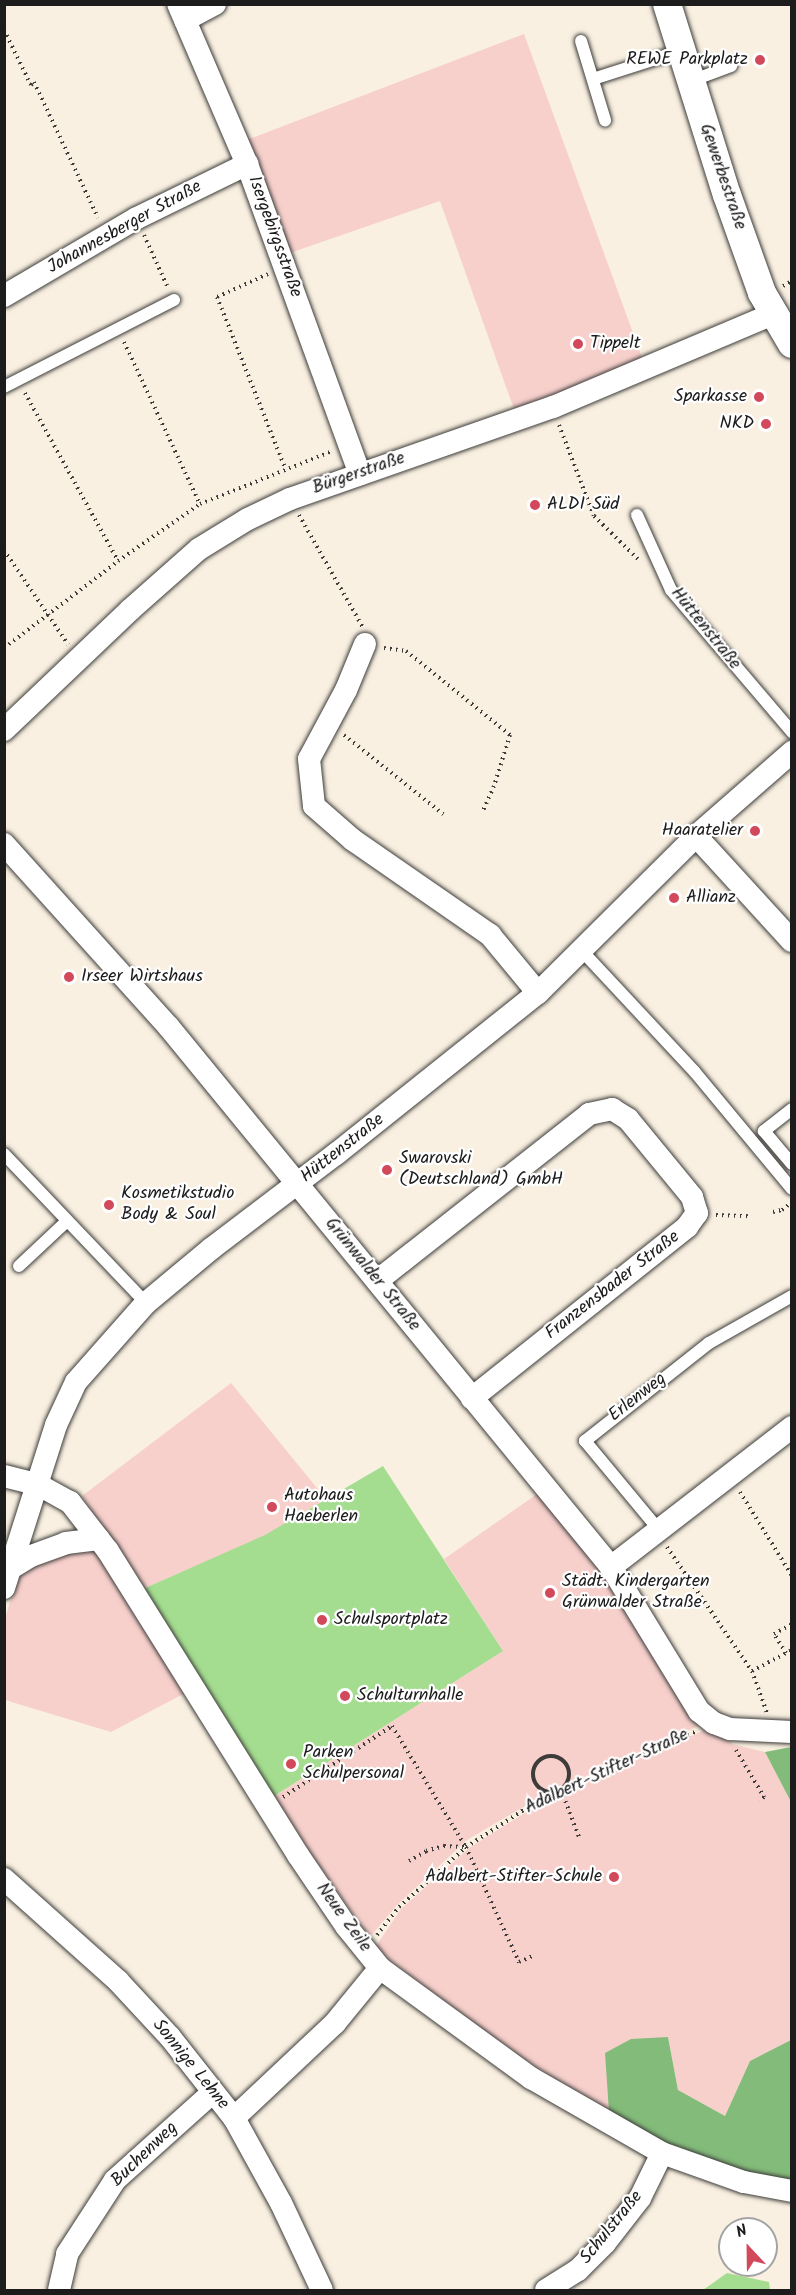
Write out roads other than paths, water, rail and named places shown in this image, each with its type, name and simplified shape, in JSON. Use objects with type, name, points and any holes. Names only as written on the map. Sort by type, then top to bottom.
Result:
[{"type":"street","points":[[182,12],[215,4]]},
{"type":"street","name":"Gewerbestraße","points":[[667,4],[680,51],[738,227],[762,292],[792,344]]},
{"type":"street","name":"Isergebirgsstraße","points":[[182,12],[247,164],[360,474]]},
{"type":"street","name":"Johannesberger Straße","points":[[4,296],[137,218],[247,164]]},
{"type":"street","name":"Bürgerstraße","points":[[4,730],[199,549],[248,519],[290,499],[553,407],[773,314]]},
{"type":"street","points":[[365,644],[329,723],[309,759],[314,806],[353,840],[490,935],[538,993]]},
{"type":"street","name":"Hüttenstraße","points":[[8,1578],[56,1425],[76,1382],[146,1303],[212,1248],[298,1184],[538,993],[583,952],[696,836],[792,753]]},
{"type":"street","points":[[696,836],[792,941]]},
{"type":"street","name":"Grünwalder Straße","points":[[4,844],[168,1026],[610,1567],[699,1711],[722,1726],[792,1732]]},
{"type":"street","name":"Franzensbader Straße","points":[[377,1281],[589,1114],[612,1109],[628,1119],[692,1197],[697,1213],[687,1227],[472,1398]]},
{"type":"street","points":[[610,1567],[792,1427]]},
{"type":"street","name":"Neue Zeile","points":[[4,1476],[37,1484],[70,1502],[99,1539],[268,1808],[365,1949],[381,1968],[531,2078],[662,2153],[744,2182],[792,2191]]},
{"type":"street","points":[[8,1578],[31,1556],[66,1543],[99,1539]]},
{"type":"street","name":"Sonnige Lehne","points":[[4,1879],[118,1981],[170,2037],[234,2118],[281,2203],[322,2290]]},
{"type":"street","points":[[234,2118],[335,2023],[381,1968]]},
{"type":"street","name":"Buchenweg","points":[[59,2290],[67,2254],[115,2180],[212,2093]]},
{"type":"street","name":"Schulstraße","points":[[546,2290],[578,2270],[605,2243],[640,2198],[662,2153]]},
{"type":"lane","points":[[581,41],[605,120]]},
{"type":"lane","points":[[593,79],[680,51]]},
{"type":"lane","points":[[690,82],[731,66]]},
{"type":"lane","points":[[4,387],[174,300]]},
{"type":"lane","name":"Hüttenstraße","points":[[637,515],[671,590],[792,732]]},
{"type":"lane","points":[[583,952],[696,1073],[792,1189]]},
{"type":"lane","points":[[792,1109],[764,1131],[792,1164]]},
{"type":"lane","points":[[4,1154],[146,1303]]},
{"type":"lane","points":[[19,1266],[66,1221]]},
{"type":"lane","name":"Erlenweg","points":[[658,1531],[585,1441],[709,1342],[792,1296]]},
{"type":"place","name":"REWE Parkplatz","points":[[760,60]]},
{"type":"place","name":"Tippelt","points":[[578,344]]},
{"type":"place","name":"Sparkasse","points":[[759,397]]},
{"type":"place","name":"NKD","points":[[766,424]]},
{"type":"place","name":"ALDI Süd","points":[[535,505]]},
{"type":"place","name":"Haaratelier","points":[[755,831]]},
{"type":"place","name":"Allianz","points":[[674,898]]},
{"type":"place","name":"Irseer Wirtshaus","points":[[69,977]]},
{"type":"place","name":"Swarovski (Deutschland) GmbH","points":[[387,1170]]},
{"type":"place","name":"Kosmetikstudio Body & Soul","points":[[109,1205]]},
{"type":"place","name":"Autohaus Haeberlen","points":[[272,1507]]},
{"type":"place","name":"Städt. Kindergarten Grünwalder Straße","points":[[550,1593]]},
{"type":"place","name":"Schulsportplatz","points":[[322,1620]]},
{"type":"place","name":"Schulturnhalle","points":[[345,1696]]},
{"type":"place","name":"Parken Schulpersonal","points":[[291,1764]]},
{"type":"place","name":"Adalbert-Stifter-Schule","points":[[614,1877]]}]
